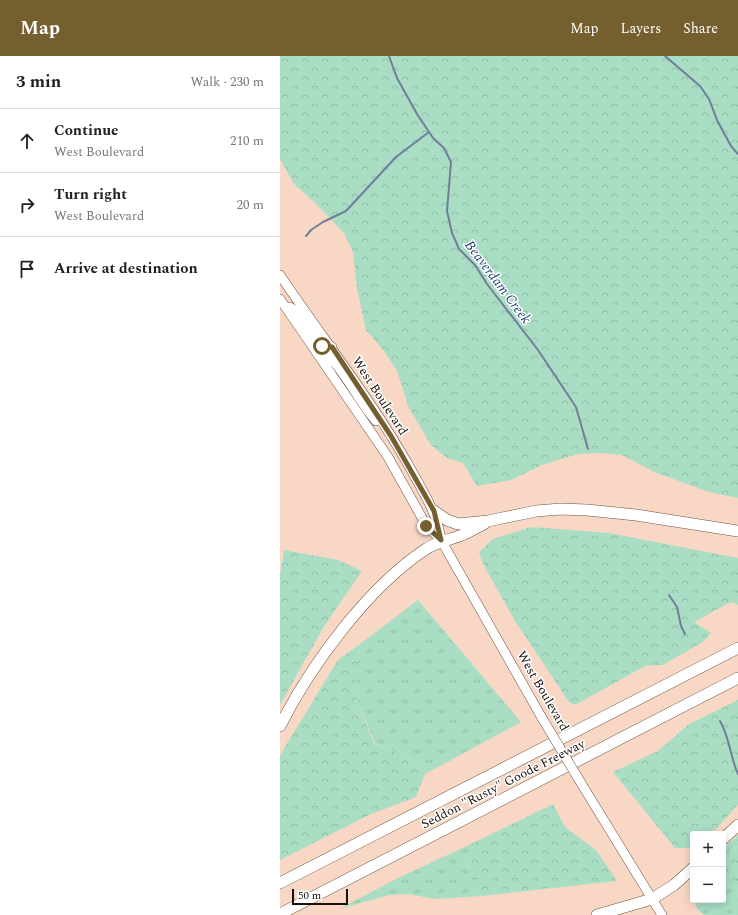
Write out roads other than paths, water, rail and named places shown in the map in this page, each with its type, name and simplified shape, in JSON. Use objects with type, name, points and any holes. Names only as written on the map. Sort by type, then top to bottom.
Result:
[{"type":"highway","points":[[434,511],[448,520],[458,524],[488,521],[511,515],[561,509],[620,513],[738,531]]},
{"type":"highway","points":[[280,726],[316,665],[338,636],[387,582],[418,555],[441,540],[462,535],[488,521]]},
{"type":"highway","name":"Seddon \"Rusty\" Goode Freeway","points":[[280,883],[738,648]]},
{"type":"highway","name":"Seddon \"Rusty\" Goode Freeway","points":[[280,914],[738,678]]},
{"type":"highway","points":[[726,836],[738,825]]},
{"type":"highway","points":[[598,915],[652,899],[674,885],[690,871]]},
{"type":"street","name":"West Boulevard","points":[[280,275],[332,347],[391,436],[434,511],[441,540],[542,718],[662,915]]},
{"type":"street","name":"West Boulevard","points":[[280,299],[388,457],[426,526],[441,540]]},
{"type":"street","points":[[280,299],[300,315],[320,344],[324,347],[332,347]]},
{"type":"street","points":[[319,354],[325,354],[333,362],[368,412],[391,436]]},
{"type":"waterway","name":"Beaverdam Creek","points":[[389,56],[397,78],[417,114],[433,138],[444,148],[451,162],[447,211],[452,233],[459,249],[475,265],[487,284],[538,350],[576,407],[588,449]]},
{"type":"waterway","points":[[665,56],[700,86],[709,99],[717,120],[731,146],[738,154]]},
{"type":"waterway","points":[[306,236],[311,230],[323,222],[346,211],[396,157],[429,132]]},
{"type":"waterway","name":"Beaverdam Creek","points":[[669,595],[677,607],[681,626],[685,634]]},
{"type":"waterway","name":"Beaverdam Creek","points":[[720,721],[726,734],[738,774]]}]
